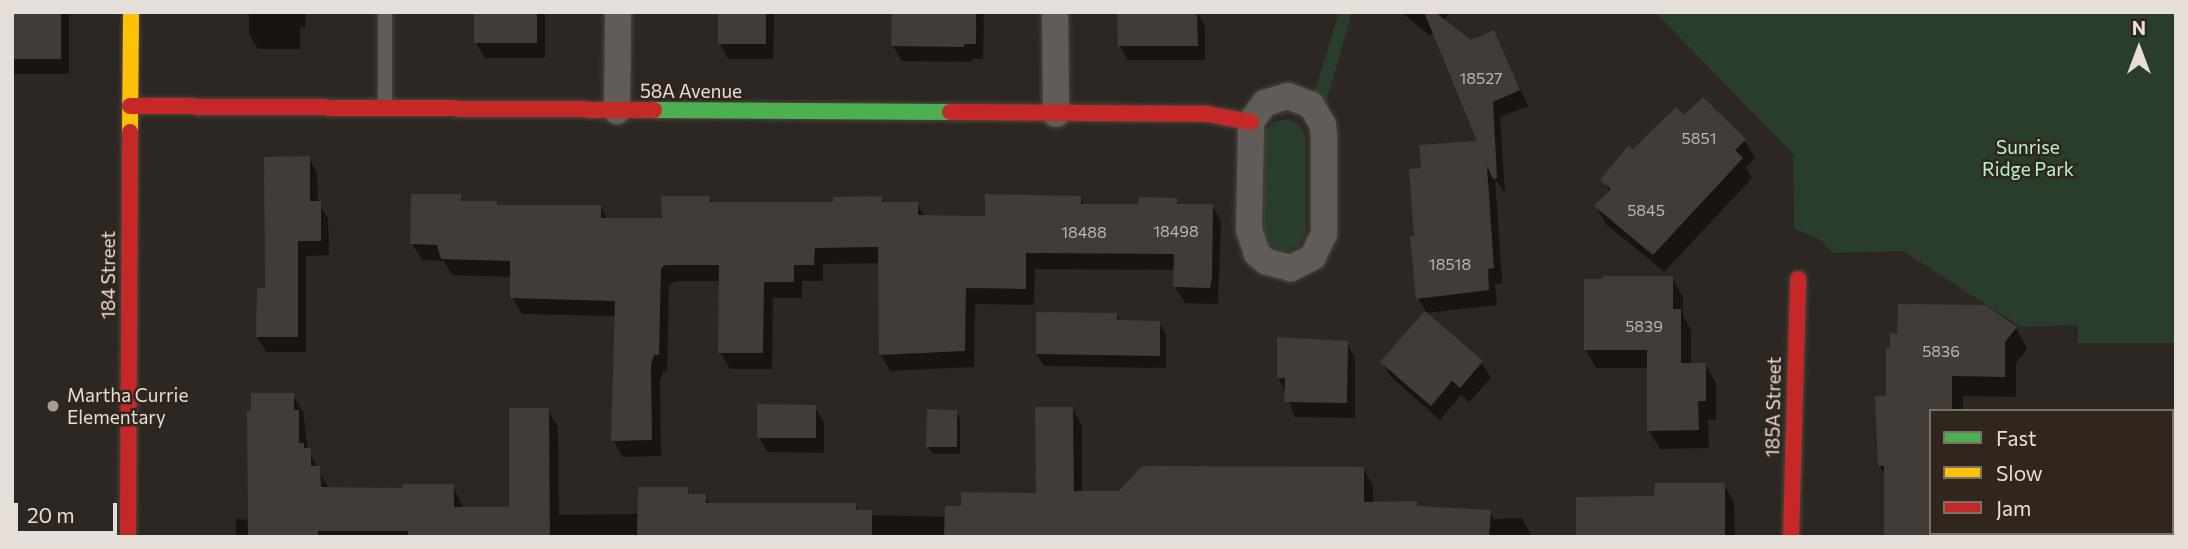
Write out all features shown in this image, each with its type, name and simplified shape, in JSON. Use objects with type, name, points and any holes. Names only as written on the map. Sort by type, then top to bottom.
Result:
[{"type":"street","name":"184 Street","points":[[128,537],[131,12]]},
{"type":"street","points":[[617,111],[618,12]]},
{"type":"street","points":[[1055,12],[1056,114]]},
{"type":"street","points":[[1288,96],[1311,105],[1323,125],[1324,234],[1313,257],[1291,268],[1267,262],[1251,243],[1251,122],[1265,103],[1288,96]]},
{"type":"street","name":"58A Avenue","points":[[130,106],[1206,114],[1251,122]]},
{"type":"street","name":"185A Street","points":[[1791,537],[1798,279]]},
{"type":"lane","points":[[385,12],[385,107]]},
{"type":"green space","points":[[1339,12],[1352,12],[1326,103],[1314,94]]},
{"type":"green space","name":"Sunrise Ridge Park","points":[[1655,12],[2176,12],[2176,343],[2078,343],[2078,325],[2021,327],[1903,251],[1832,253],[1822,241],[1794,228],[1793,154]]},
{"type":"green space","points":[[1287,119],[1300,125],[1306,137],[1306,233],[1299,246],[1286,252],[1267,243],[1263,229],[1265,133],[1273,122]]},
{"type":"building","points":[[12,12],[61,12],[61,59],[12,59]]},
{"type":"building","points":[[474,12],[537,12],[537,43],[474,43]]},
{"type":"building","points":[[718,12],[766,12],[766,44],[718,44]]},
{"type":"building","points":[[892,12],[976,12],[976,44],[964,44],[964,47],[891,46]]},
{"type":"building","points":[[1117,12],[1197,12],[1198,46],[1118,46]]},
{"type":"building","points":[[1424,12],[1435,12],[1471,40],[1494,30],[1520,90],[1493,102],[1497,178],[1493,179],[1487,166],[1494,268],[1488,269],[1489,290],[1416,299],[1410,236],[1414,236],[1409,169],[1421,168],[1419,145],[1477,141]]},
{"type":"building","points":[[1703,97],[1746,139],[1735,150],[1743,158],[1653,255],[1594,206],[1611,189],[1600,180],[1628,146],[1633,149],[1676,107],[1684,115]]},
{"type":"building","points":[[310,156],[310,201],[321,201],[321,241],[298,241],[298,337],[256,337],[257,288],[265,288],[264,157]]},
{"type":"building","points":[[411,194],[461,194],[461,201],[497,201],[497,205],[601,205],[601,218],[662,218],[661,196],[710,196],[710,202],[833,202],[833,197],[882,196],[882,202],[918,202],[918,215],[985,216],[985,194],[1081,196],[1081,204],[1138,204],[1139,197],[1177,198],[1177,204],[1213,204],[1212,278],[1210,288],[1173,287],[1174,254],[1026,253],[1026,289],[966,288],[965,351],[879,355],[878,247],[815,248],[814,265],[794,265],[794,282],[764,282],[763,353],[718,353],[719,265],[665,265],[661,268],[659,355],[654,355],[651,365],[652,440],[611,441],[615,301],[510,298],[510,261],[441,259],[437,245],[410,244]]},
{"type":"building","points":[[1603,276],[1673,276],[1673,309],[1681,309],[1681,363],[1706,363],[1706,401],[1698,401],[1699,430],[1647,431],[1647,350],[1584,350],[1584,279],[1603,279]]},
{"type":"building","points":[[1898,304],[1986,305],[2017,327],[2005,342],[2005,377],[1952,376],[1952,409],[1929,409],[1931,537],[1884,537],[1884,466],[1878,466],[1875,396],[1886,396],[1886,348],[1890,348],[1890,333],[1897,334]]},
{"type":"building","points":[[1425,311],[1483,361],[1460,388],[1452,381],[1431,406],[1380,362]]},
{"type":"building","points":[[1036,312],[1117,313],[1117,320],[1160,321],[1160,356],[1036,354]]},
{"type":"building","points":[[1277,337],[1348,341],[1347,403],[1284,402],[1285,378],[1277,378]]},
{"type":"building","points":[[251,393],[294,393],[294,410],[299,410],[299,443],[304,443],[304,448],[311,448],[311,466],[320,466],[321,487],[403,488],[403,484],[454,484],[454,507],[509,507],[509,408],[549,408],[550,537],[408,537],[408,531],[318,531],[318,537],[248,537],[247,411],[251,411]]},
{"type":"building","points":[[757,404],[816,405],[816,438],[757,438]]},
{"type":"building","points":[[1035,407],[1073,407],[1074,491],[1119,491],[1142,466],[1364,467],[1364,502],[1417,501],[1417,506],[1491,510],[1489,537],[944,537],[945,506],[961,506],[961,492],[1036,493]]},
{"type":"building","points":[[927,409],[957,410],[957,447],[926,447]]},
{"type":"building","points":[[1655,483],[1725,483],[1725,537],[1576,537],[1576,497],[1654,496]]},
{"type":"building","points":[[638,487],[688,487],[688,494],[706,494],[706,503],[856,503],[856,510],[872,510],[872,537],[637,537]]},
{"type":"traffic: fast","points":[[654,110],[950,112]]},
{"type":"traffic: slow","points":[[130,132],[131,12]]},
{"type":"traffic: jam","points":[[130,106],[654,110]]},
{"type":"traffic: jam","points":[[950,112],[1207,114],[1251,122]]},
{"type":"traffic: jam","points":[[128,537],[130,132]]},
{"type":"traffic: jam","points":[[1791,537],[1798,279]]},
{"type":"place","name":"Martha Currie Elementary","points":[[53,406]]}]
